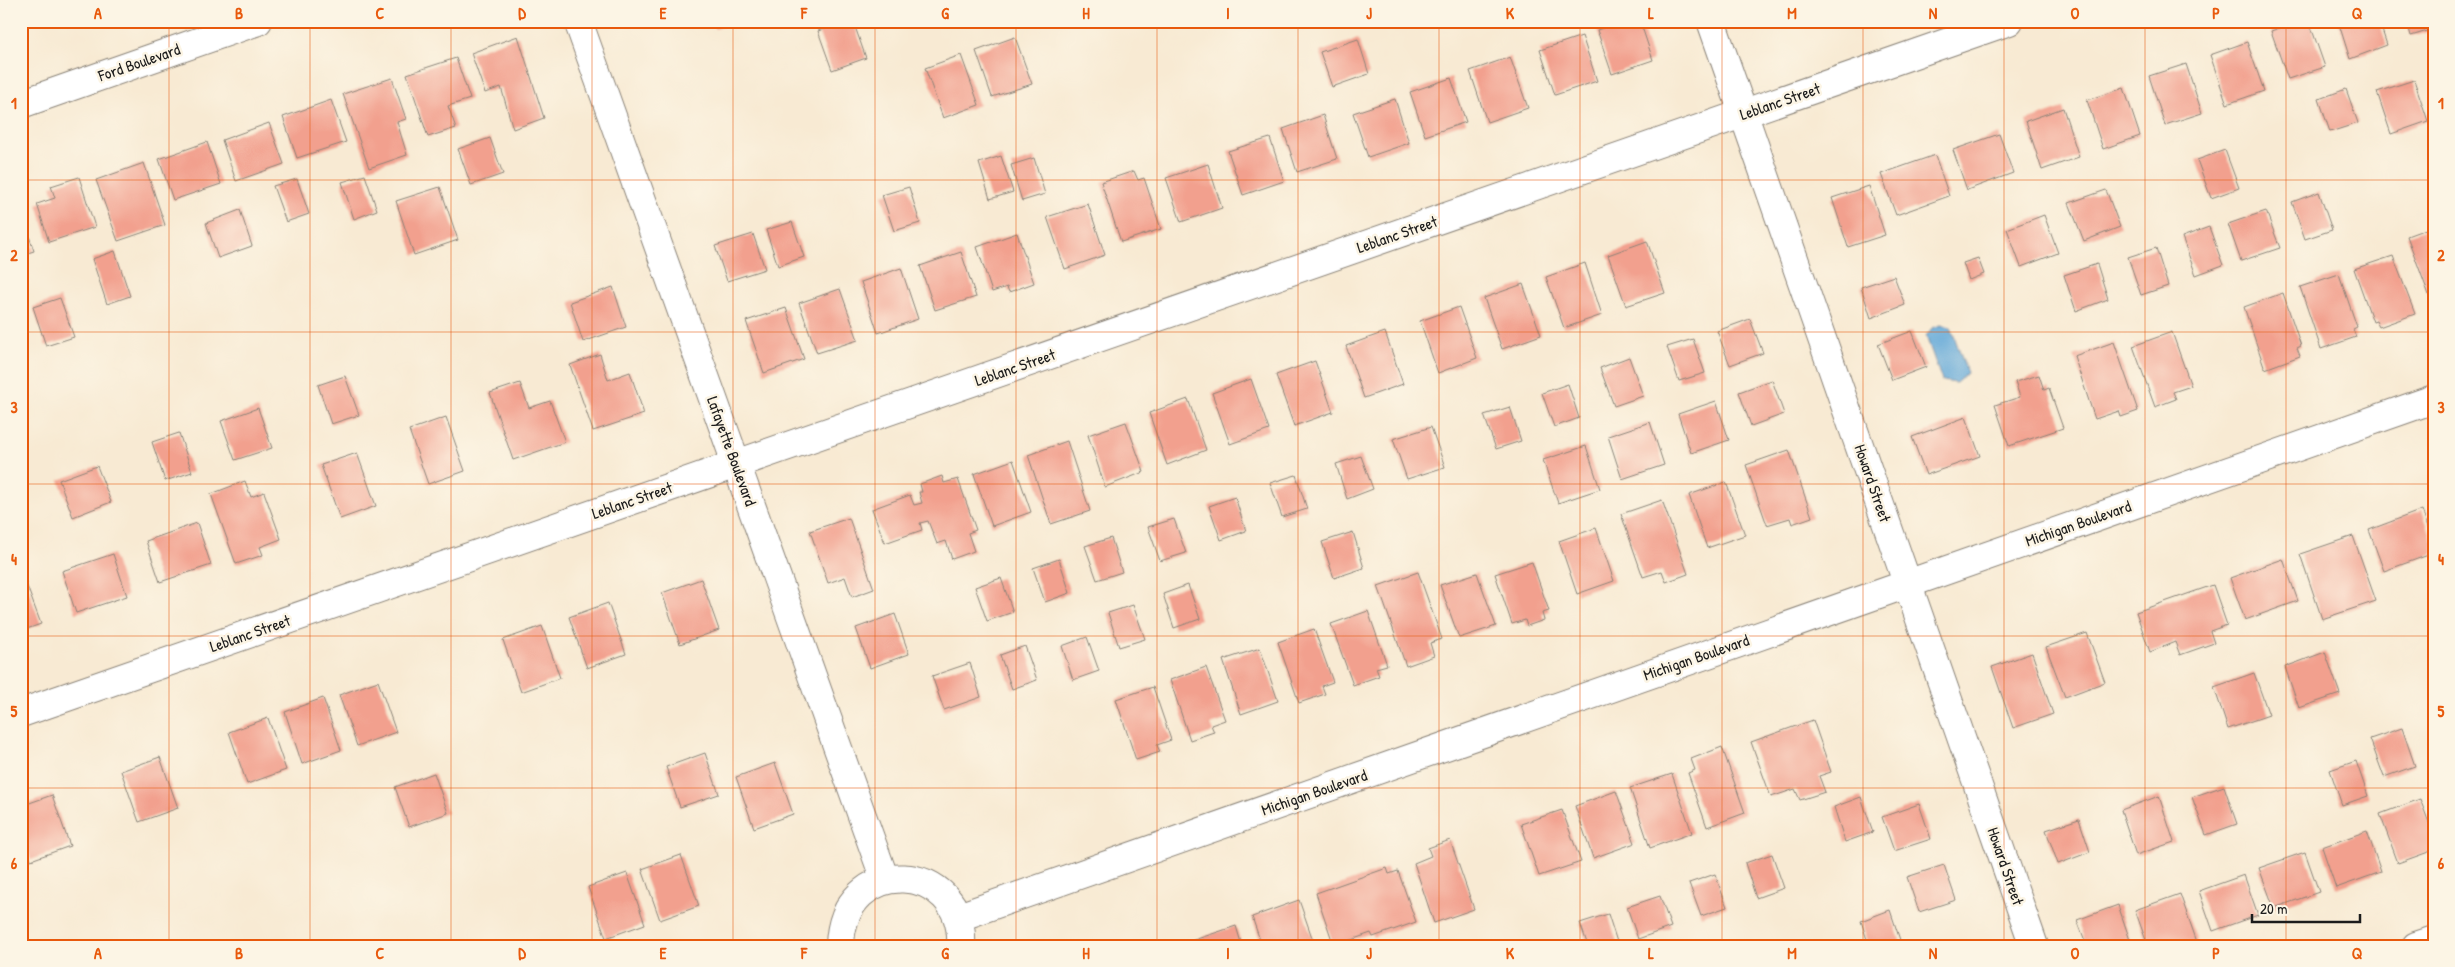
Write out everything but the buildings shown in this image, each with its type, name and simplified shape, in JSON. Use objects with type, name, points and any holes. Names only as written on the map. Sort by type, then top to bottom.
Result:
[{"type":"street","name":"Ford Boulevard","points":[[21,104],[258,21]]},
{"type":"street","name":"Lafayette Boulevard","points":[[578,21],[885,880]]},
{"type":"street","name":"Howard Street","points":[[1710,21],[1744,113],[2034,946]]},
{"type":"street","name":"Leblanc Street","points":[[21,713],[2008,21]]},
{"type":"street","name":"Michigan Boulevard","points":[[959,917],[2434,399]]},
{"type":"street","points":[[840,946],[840,927],[850,904],[867,887],[885,880],[914,879],[936,889],[953,906],[959,917],[962,929],[961,946]]},
{"type":"street","points":[[2416,946],[2434,940]]},
{"type":"water","points":[[1941,325],[1951,327],[1967,373],[1956,383],[1942,381],[1926,336],[1932,328]]}]
